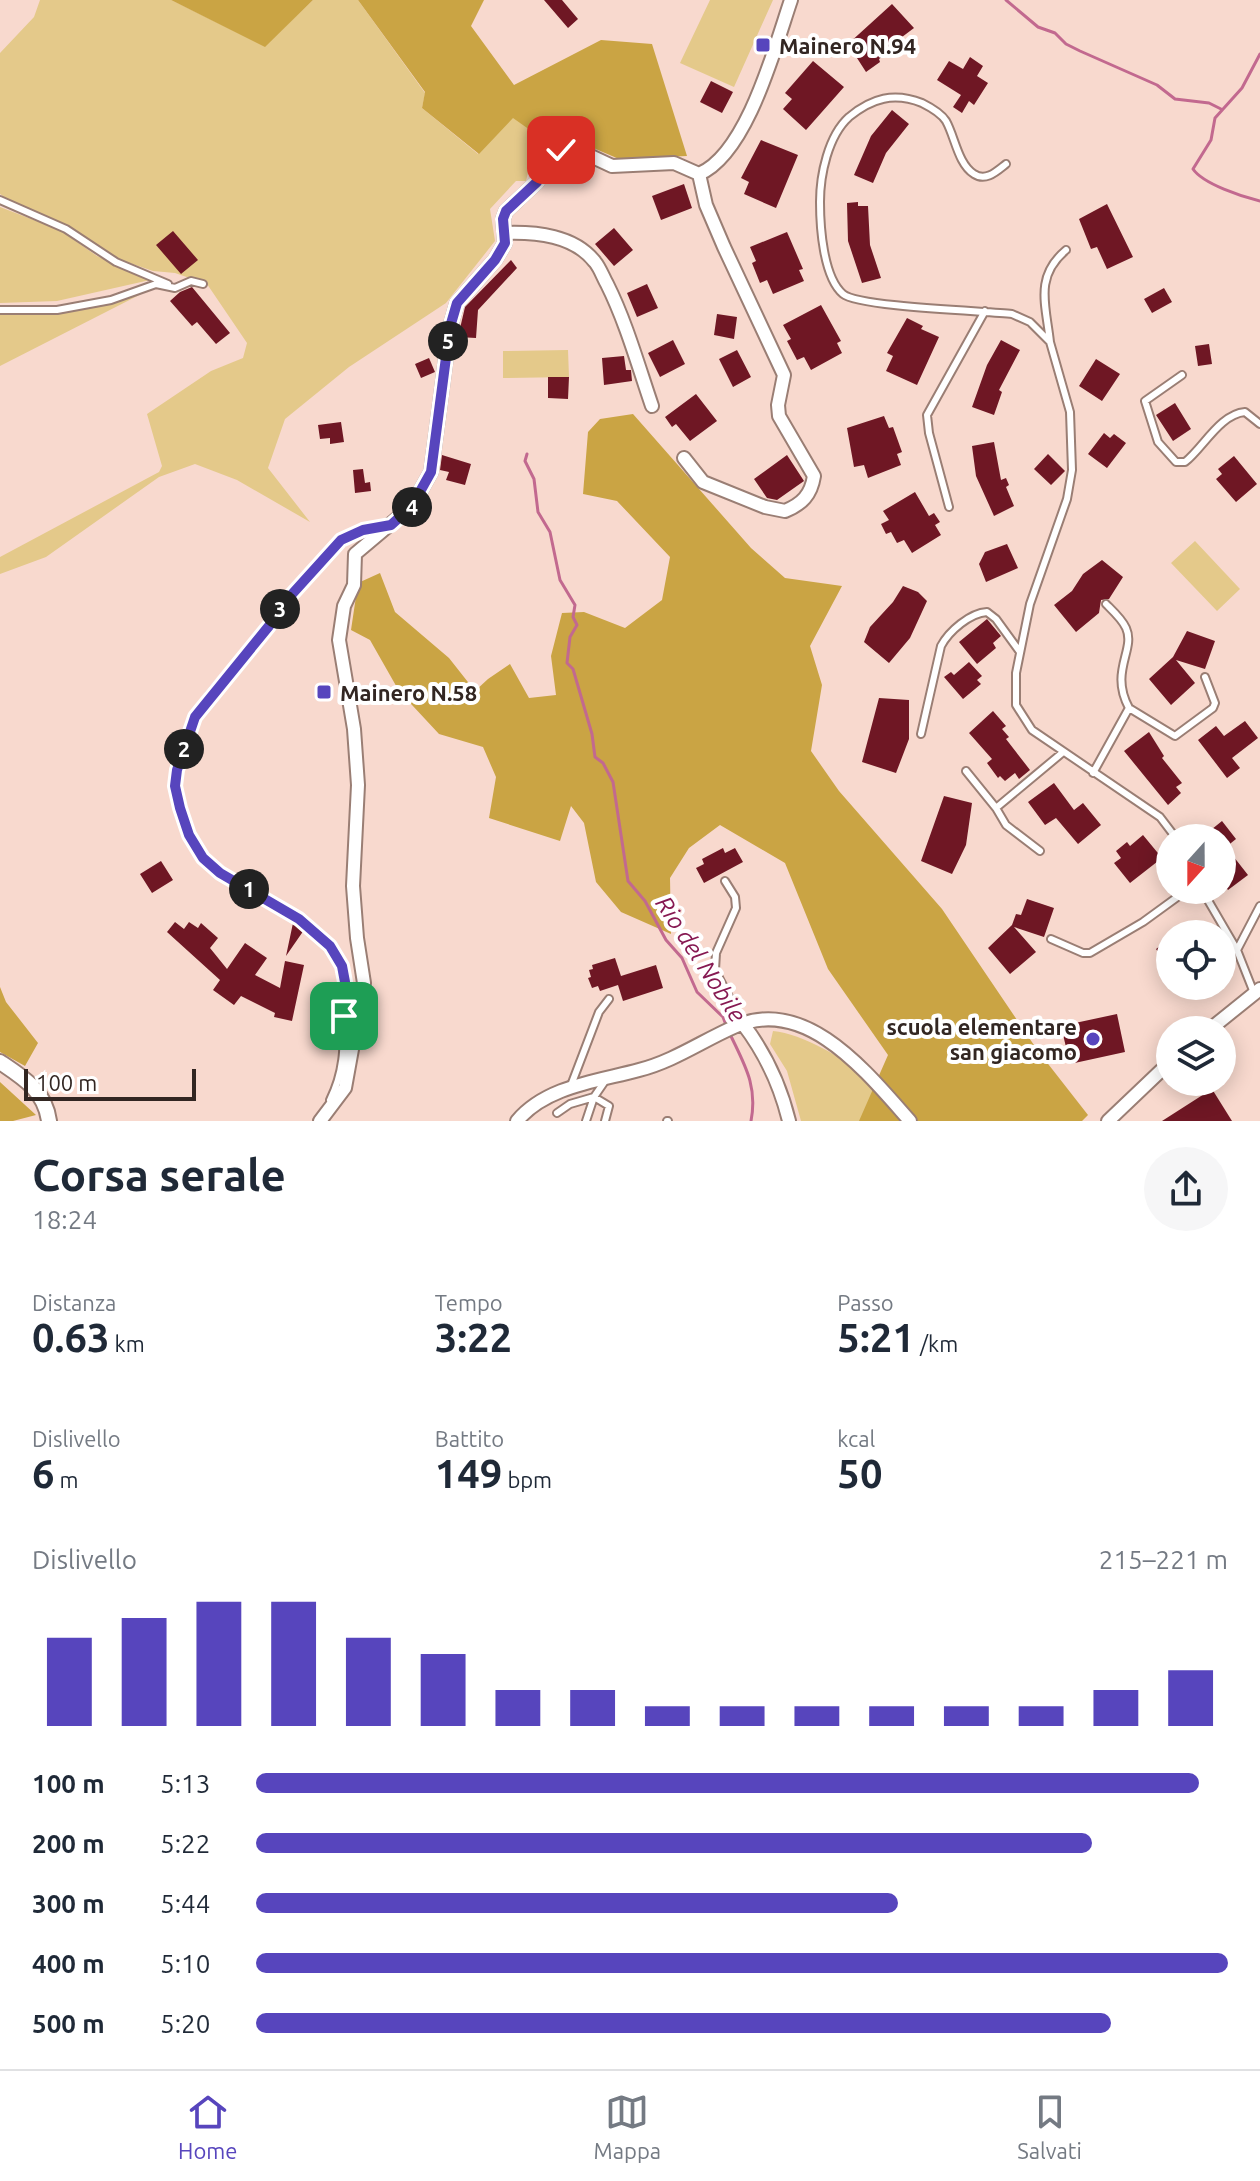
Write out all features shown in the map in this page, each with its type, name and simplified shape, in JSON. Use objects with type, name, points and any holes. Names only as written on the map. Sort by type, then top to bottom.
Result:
[{"type":"street","points":[[321,1119],[345,1088],[364,983],[353,886],[358,785],[354,729],[339,640],[344,606],[354,585],[355,554],[412,506],[431,472],[450,327],[457,303],[495,260],[505,243],[503,219],[506,211],[537,182],[561,150],[580,151],[612,166],[674,163],[699,174],[713,168],[729,149],[758,98],[791,0]]},
{"type":"street","points":[[684,458],[703,482],[775,509],[785,511],[795,507],[806,499],[812,488],[814,476],[779,416],[784,375],[706,205],[699,174]]},
{"type":"street","points":[[505,233],[549,235],[576,247],[595,262],[617,304],[652,406]]},
{"type":"street","points":[[1226,1016],[1257,991]]},
{"type":"street","points":[[516,1120],[532,1107],[570,1088],[642,1070],[683,1054],[733,1028],[778,1018],[804,1026],[844,1052],[865,1070],[910,1121]]},
{"type":"street","points":[[733,1028],[762,1049],[789,1121]]},
{"type":"street","points":[[0,1062],[32,1083],[48,1110],[49,1121]]},
{"type":"street","points":[[1108,1121],[1156,1075]]},
{"type":"lane","points":[[1006,164],[990,176],[973,174],[961,158],[944,117],[927,105],[908,98],[891,96],[876,99],[848,118],[831,142],[820,196],[820,232],[824,250],[838,289],[846,297],[870,303],[1012,314],[1030,322],[1050,342]]},
{"type":"lane","points":[[0,200],[66,229],[116,262],[175,288]]},
{"type":"lane","points":[[1066,250],[1055,260],[1043,287],[1050,342],[1070,412],[1072,470],[1067,499],[1030,604],[1014,692],[1016,705],[1032,730],[1160,817],[1165,824]]},
{"type":"lane","points":[[0,310],[57,310],[111,300],[156,284],[175,288],[191,281],[203,284]]},
{"type":"lane","points":[[949,507],[927,415],[985,311]]},
{"type":"lane","points":[[1182,375],[1145,401],[1158,442],[1176,462],[1185,462],[1195,455],[1236,412],[1245,412],[1260,424]]},
{"type":"lane","points":[[321,1119],[342,1072],[345,1045],[342,966],[330,946],[299,919],[220,873],[203,858],[189,835],[175,786],[177,770],[195,717],[284,603],[341,540],[363,530],[391,525]]},
{"type":"lane","points":[[1106,604],[1126,627],[1129,638],[1120,678],[1121,694],[1129,708],[1175,736],[1213,708],[1215,703],[1205,677]]},
{"type":"lane","points":[[921,734],[941,646],[946,637],[968,619],[987,612],[996,619],[1020,652]]},
{"type":"lane","points":[[1093,773],[1129,708]]},
{"type":"lane","points":[[996,808],[1062,753]]},
{"type":"lane","points":[[966,771],[1006,825],[1040,851]]},
{"type":"lane","points":[[725,881],[735,897],[736,908],[716,953],[715,970],[733,1028]]},
{"type":"lane","points":[[1051,939],[1090,953],[1168,904]]},
{"type":"lane","points":[[1210,904],[1257,991]]},
{"type":"lane","points":[[1237,950],[1260,906]]},
{"type":"lane","points":[[570,1088],[599,1012],[609,999]]},
{"type":"lane","points":[[586,1121],[594,1097],[607,1077]]},
{"type":"lane","points":[[557,1113],[570,1104],[594,1097],[609,1106],[605,1121]]},
{"type":"shaded area","points":[[40,0],[171,0],[265,46],[313,0],[358,0],[425,93],[422,108],[478,154],[513,117],[537,135],[526,181],[516,181],[490,209],[495,241],[446,303],[349,367],[285,419],[268,468],[310,522],[237,480],[195,464],[159,477],[46,557],[0,574],[0,557],[159,472],[162,466],[147,414],[211,371],[243,358],[247,343],[207,284],[118,259],[67,225],[15,204],[0,194],[0,53],[34,17]]},
{"type":"shaded area","points":[[171,0],[313,0],[265,47]]},
{"type":"shaded area","points":[[358,0],[484,0],[471,26],[514,85],[601,40],[652,44],[687,156],[619,159],[577,141],[529,165],[537,135],[513,118],[479,154],[422,108],[425,92]]},
{"type":"shaded area","points":[[710,0],[773,0],[734,87],[680,63]]},
{"type":"shaded area","points":[[0,207],[60,230],[97,256],[150,280],[57,301],[0,303]]},
{"type":"shaded area","points":[[155,287],[0,366],[0,312],[58,314],[87,309]]},
{"type":"shaded area","points":[[568,350],[569,377],[503,378],[503,351]]},
{"type":"shaded area","points":[[633,414],[751,548],[785,578],[842,586],[810,646],[822,685],[811,751],[839,791],[942,909],[1038,1051],[1088,1115],[1082,1121],[859,1121],[888,1055],[828,969],[785,863],[720,825],[689,848],[670,878],[671,934],[621,912],[596,882],[584,823],[571,806],[560,841],[489,818],[496,777],[483,747],[439,734],[399,691],[370,640],[351,630],[358,583],[380,573],[395,612],[449,658],[475,691],[510,664],[529,698],[556,695],[551,656],[562,613],[584,612],[625,628],[662,600],[670,557],[617,501],[583,494],[588,432],[600,419]]},
{"type":"shaded area","points":[[1195,541],[1240,589],[1217,611],[1171,563]]},
{"type":"shaded area","points":[[0,987],[6,1002],[38,1043],[25,1066],[0,1052]]},
{"type":"shaded area","points":[[773,1031],[810,1042],[858,1070],[872,1082],[902,1121],[801,1121],[787,1071],[770,1044]]},
{"type":"shaded area","points":[[0,1082],[36,1115],[0,1121]]},
{"type":"building","points":[[544,0],[562,0],[578,19],[568,28]]},
{"type":"building","points":[[892,4],[914,28],[890,46],[892,50],[866,72],[848,44]]},
{"type":"building","points":[[970,57],[983,66],[977,76],[988,83],[974,105],[969,101],[962,113],[953,107],[961,95],[937,80],[949,61],[963,69]]},
{"type":"building","points":[[813,61],[844,87],[806,130],[783,109],[792,99],[785,93]]},
{"type":"building","points":[[711,81],[733,92],[722,113],[700,102]]},
{"type":"building","points":[[892,110],[909,124],[886,153],[873,183],[854,175],[871,136]]},
{"type":"building","points":[[761,140],[798,155],[776,208],[744,194],[749,182],[741,178]]},
{"type":"building","points":[[684,184],[692,208],[661,220],[652,196]]},
{"type":"building","points":[[858,202],[858,206],[868,206],[870,245],[881,278],[862,283],[848,241],[847,203]]},
{"type":"building","points":[[1107,204],[1133,257],[1107,269],[1097,247],[1091,249],[1079,219]]},
{"type":"building","points":[[614,228],[633,250],[614,266],[595,244]]},
{"type":"building","points":[[173,231],[198,260],[181,274],[156,245]]},
{"type":"building","points":[[787,232],[803,269],[799,270],[804,281],[773,294],[767,280],[760,283],[750,247]]},
{"type":"building","points":[[511,260],[517,268],[478,310],[476,338],[458,337],[465,307]]},
{"type":"building","points":[[647,284],[658,308],[637,317],[627,293]]},
{"type":"building","points":[[192,287],[230,333],[216,344],[197,322],[192,326],[170,301]]},
{"type":"building","points":[[1164,288],[1172,302],[1152,313],[1144,299]]},
{"type":"building","points":[[821,305],[841,341],[837,343],[842,353],[811,370],[804,357],[797,360],[783,325]]},
{"type":"building","points":[[717,314],[737,317],[734,339],[714,335]]},
{"type":"building","points":[[907,318],[939,337],[917,385],[886,371],[893,356],[887,353]]},
{"type":"building","points":[[673,340],[685,364],[660,377],[648,353]]},
{"type":"building","points":[[1001,340],[1020,350],[999,390],[1002,392],[994,415],[972,407],[987,365]]},
{"type":"building","points":[[1209,344],[1212,364],[1198,366],[1195,346]]},
{"type":"building","points":[[737,350],[751,377],[733,387],[719,359]]},
{"type":"building","points":[[624,356],[626,370],[631,370],[632,381],[604,385],[602,358]]},
{"type":"building","points":[[429,358],[435,372],[421,378],[415,364]]},
{"type":"building","points":[[1096,359],[1120,374],[1102,401],[1079,386]]},
{"type":"building","points":[[548,377],[569,377],[568,399],[548,398]]},
{"type":"building","points":[[696,394],[717,421],[690,441],[676,424],[672,427],[665,417]]},
{"type":"building","points":[[1175,403],[1191,429],[1173,441],[1156,415]]},
{"type":"building","points":[[884,416],[889,428],[893,427],[902,452],[897,454],[901,465],[868,478],[864,465],[854,467],[847,428]]},
{"type":"building","points":[[341,422],[344,442],[330,444],[330,438],[320,439],[318,425]]},
{"type":"building","points":[[1104,433],[1110,438],[1114,434],[1126,443],[1107,468],[1088,454]]},
{"type":"building","points":[[994,442],[1001,480],[1006,478],[1009,485],[1006,487],[1014,506],[994,516],[976,476],[972,446]]},
{"type":"building","points":[[1048,454],[1065,471],[1051,485],[1034,469]]},
{"type":"building","points":[[442,455],[471,464],[465,485],[446,480],[449,472],[440,470]]},
{"type":"building","points":[[787,455],[804,481],[777,500],[767,498],[754,479]]},
{"type":"building","points":[[1234,456],[1257,484],[1236,502],[1216,479],[1222,474],[1218,469]]},
{"type":"building","points":[[363,469],[365,483],[370,482],[371,491],[355,493],[353,470]]},
{"type":"building","points":[[915,492],[929,516],[934,513],[940,522],[935,525],[941,535],[912,553],[904,540],[897,543],[891,532],[886,534],[881,524],[889,520],[883,511]]},
{"type":"building","points":[[1007,544],[1018,568],[986,582],[979,564],[985,552]]},
{"type":"building","points":[[1102,560],[1123,577],[1109,599],[1101,600],[1099,613],[1076,632],[1054,605],[1072,591],[1083,574]]},
{"type":"building","points":[[903,586],[918,592],[927,601],[910,638],[889,663],[864,642],[870,627]]},
{"type":"building","points":[[987,619],[1001,636],[993,643],[996,648],[977,664],[959,642]]},
{"type":"building","points":[[1187,631],[1215,641],[1205,669],[1176,660],[1195,683],[1171,705],[1149,679],[1173,657]]},
{"type":"building","points":[[969,662],[982,676],[977,680],[981,684],[963,699],[944,677],[951,672],[954,675]]},
{"type":"building","points":[[879,698],[909,700],[909,739],[896,773],[862,762]]},
{"type":"building","points":[[993,711],[1006,726],[1002,729],[1009,737],[1006,739],[1030,770],[1019,779],[1015,773],[1005,781],[1000,776],[998,778],[987,763],[992,759],[969,733]]},
{"type":"building","points":[[1245,721],[1258,738],[1232,758],[1240,768],[1227,778],[1198,740],[1216,726],[1224,736]]},
{"type":"building","points":[[1149,732],[1164,756],[1162,758],[1182,783],[1176,787],[1181,793],[1168,805],[1124,751]]},
{"type":"building","points":[[1054,783],[1074,810],[1083,803],[1101,825],[1078,844],[1056,818],[1045,825],[1028,802]]},
{"type":"building","points":[[944,796],[972,803],[966,845],[952,874],[921,861]]},
{"type":"building","points":[[1143,835],[1156,851],[1156,863],[1130,883],[1114,863],[1121,858],[1116,851],[1127,842],[1130,846]]},
{"type":"building","points":[[723,848],[725,853],[735,848],[743,862],[704,883],[696,868],[704,864],[702,859]]},
{"type":"building","points":[[1236,860],[1248,875],[1236,884]]},
{"type":"building","points":[[161,861],[173,880],[152,893],[140,874]]},
{"type":"building","points":[[1027,899],[1054,908],[1044,937],[1014,927],[1036,952],[1010,974],[988,948],[1012,925],[1016,914],[1021,915]]},
{"type":"building","points":[[175,922],[184,929],[189,922],[198,928],[201,923],[218,938],[210,948],[227,969],[245,943],[267,958],[255,975],[280,988],[285,961],[304,965],[292,1021],[274,1017],[275,1013],[241,996],[234,1005],[213,990],[220,980],[167,932]]},
{"type":"building","points":[[293,923],[304,930],[286,956]]},
{"type":"building","points":[[615,958],[621,976],[656,965],[663,988],[623,1001],[618,985],[600,991],[598,986],[592,988],[588,978],[591,977],[589,970],[593,969],[592,965]]},
{"type":"building","name":"scuola elementare san giacomo","points":[[1117,1014],[1125,1052],[1070,1064],[1061,1026]]},
{"type":"building","points":[[1201,1096],[1216,1096],[1232,1121],[1162,1121]]},
{"type":"waterway","points":[[1006,0],[1038,27],[1055,33],[1066,44],[1157,85],[1175,99],[1209,103],[1221,109]]},
{"type":"waterway","points":[[1260,54],[1242,88],[1215,118],[1211,140],[1193,169],[1214,185],[1260,201]]},
{"type":"waterway","name":"Rio del Nobile","points":[[527,454],[525,461],[534,479],[538,512],[550,532],[560,580],[575,605],[573,617],[577,625],[570,637],[567,663],[573,669],[592,734],[595,757],[603,763],[613,782],[628,881],[645,901],[666,940],[682,958],[697,992],[723,1017],[726,1025]]},
{"type":"waterway","name":"Rio del Nobile","points":[[729,1032],[751,1085],[751,1121]]},
{"type":"place","name":"Mainero N.94","points":[[763,45]]},
{"type":"place","name":"Mainero N.58","points":[[324,692]]},
{"type":"place","name":"scuola elementare san giacomo","points":[[1093,1039]]},
{"type":"route","points":[[344,1016],[342,966],[330,946],[282,907],[220,873],[203,858],[189,835],[180,808],[175,786],[177,770],[200,709],[269,626],[284,603],[341,540],[363,530],[391,525],[412,506],[431,472],[450,327],[457,303],[495,260],[505,243],[503,219],[506,211],[537,182],[561,150]]}]
